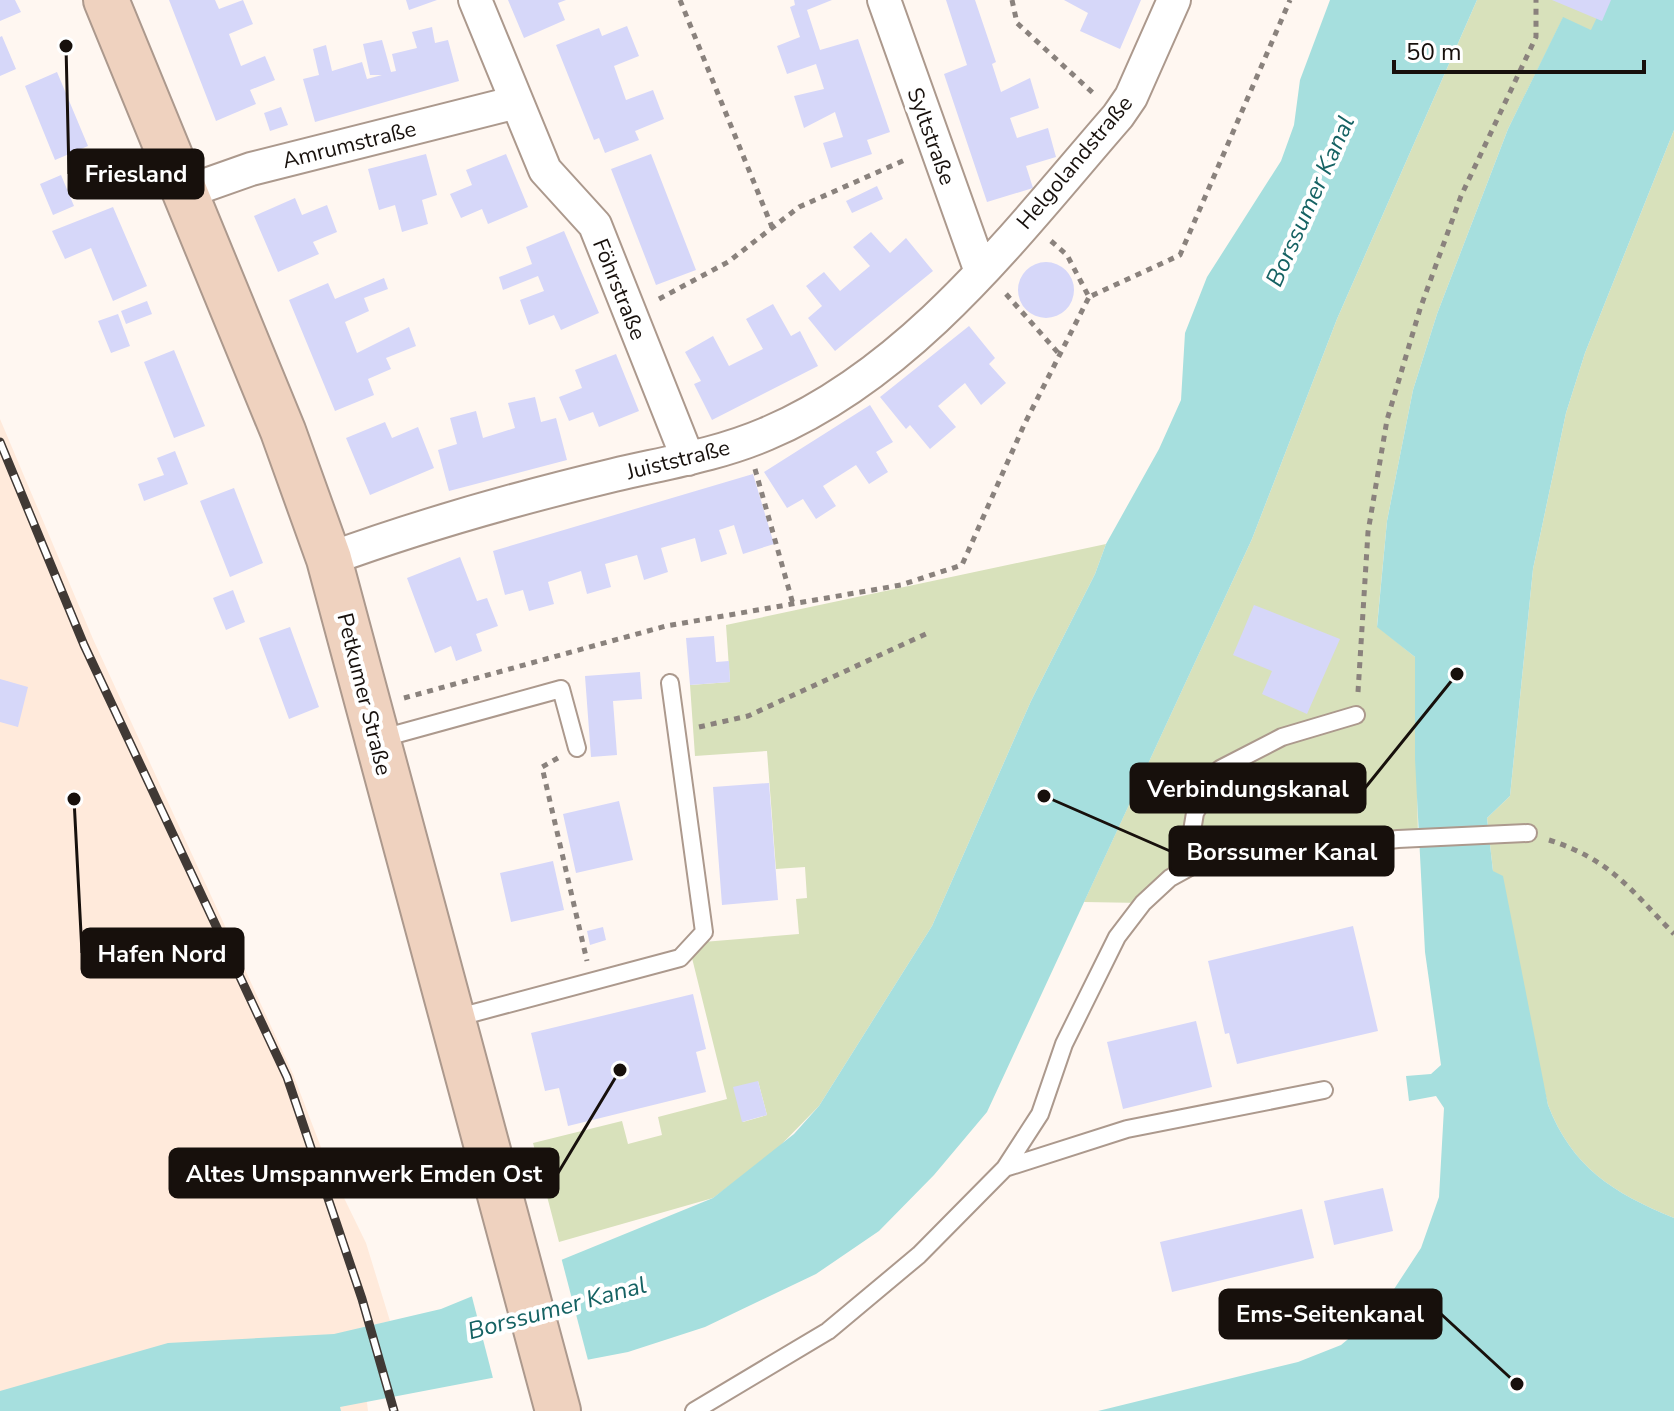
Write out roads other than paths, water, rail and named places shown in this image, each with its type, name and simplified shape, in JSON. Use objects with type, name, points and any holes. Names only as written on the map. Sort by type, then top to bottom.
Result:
[{"type":"main road","name":"Petkumer Straße","points":[[106,0],[283,431],[329,559],[556,1403]]},
{"type":"street","name":"Föhrstraße","points":[[475,0],[545,170],[595,225],[688,459]]},
{"type":"street","name":"Syltstraße","points":[[884,0],[981,272]]},
{"type":"street","name":"Helgolandstraße","points":[[981,272],[1118,116],[1131,97],[1174,0]]},
{"type":"street","name":"Amrumstraße","points":[[183,193],[251,169],[517,102]]},
{"type":"street","name":"Juiststraße","points":[[329,559],[487,508],[748,442],[800,418],[867,375],[981,272]]},
{"type":"lane","points":[[454,1018],[680,958],[704,932],[670,683]]},
{"type":"lane","points":[[374,723],[561,689],[577,748]]},
{"type":"lane","points":[[1186,867],[1195,813],[1220,769],[1282,737],[1356,715]]},
{"type":"lane","points":[[694,1411],[828,1331],[919,1255],[1005,1168],[1040,1114],[1064,1044],[1117,937],[1143,903],[1186,867],[1201,861],[1398,839],[1528,833]]},
{"type":"lane","points":[[1005,1168],[1127,1129],[1324,1090]]},
{"type":"water","points":[[1330,0],[1477,0],[1337,319],[1252,539],[987,1112],[934,1175],[879,1231],[816,1274],[705,1327],[628,1352],[340,1407],[341,1411],[0,1411],[0,1391],[168,1343],[334,1334],[441,1309],[713,1198],[794,1134],[819,1106],[932,926],[1031,701],[1095,574],[1106,544],[1159,449],[1181,400],[1185,333],[1207,277],[1281,161],[1294,125],[1300,80]]},
{"type":"water","points":[[1605,0],[1674,0],[1674,130],[1585,353],[1566,413],[1533,569],[1510,796],[1487,818],[1493,871],[1503,876],[1548,1105],[1558,1127],[1582,1161],[1597,1175],[1632,1199],[1674,1218],[1674,1411],[1098,1411],[1298,1362],[1341,1345],[1377,1315],[1421,1248],[1439,1197],[1444,1108],[1436,1096],[1409,1101],[1406,1076],[1431,1074],[1441,1065],[1425,952],[1415,759],[1415,657],[1377,627],[1387,521],[1413,390],[1437,314],[1508,129],[1563,17],[1591,30]]},
{"type":"railway","points":[[0,442],[84,645],[287,1077],[362,1299],[394,1411]]},
{"type":"place","name":"Friesland","points":[[66,46]]},
{"type":"place","name":"Verbindungskanal","points":[[1457,674]]},
{"type":"place","name":"Borssumer Kanal","points":[[1044,796]]},
{"type":"place","name":"Hafen Nord","points":[[74,799]]},
{"type":"place","name":"Altes Umspannwerk Emden Ost","points":[[620,1070]]},
{"type":"place","name":"Ems-Seitenkanal","points":[[1517,1384]]}]
